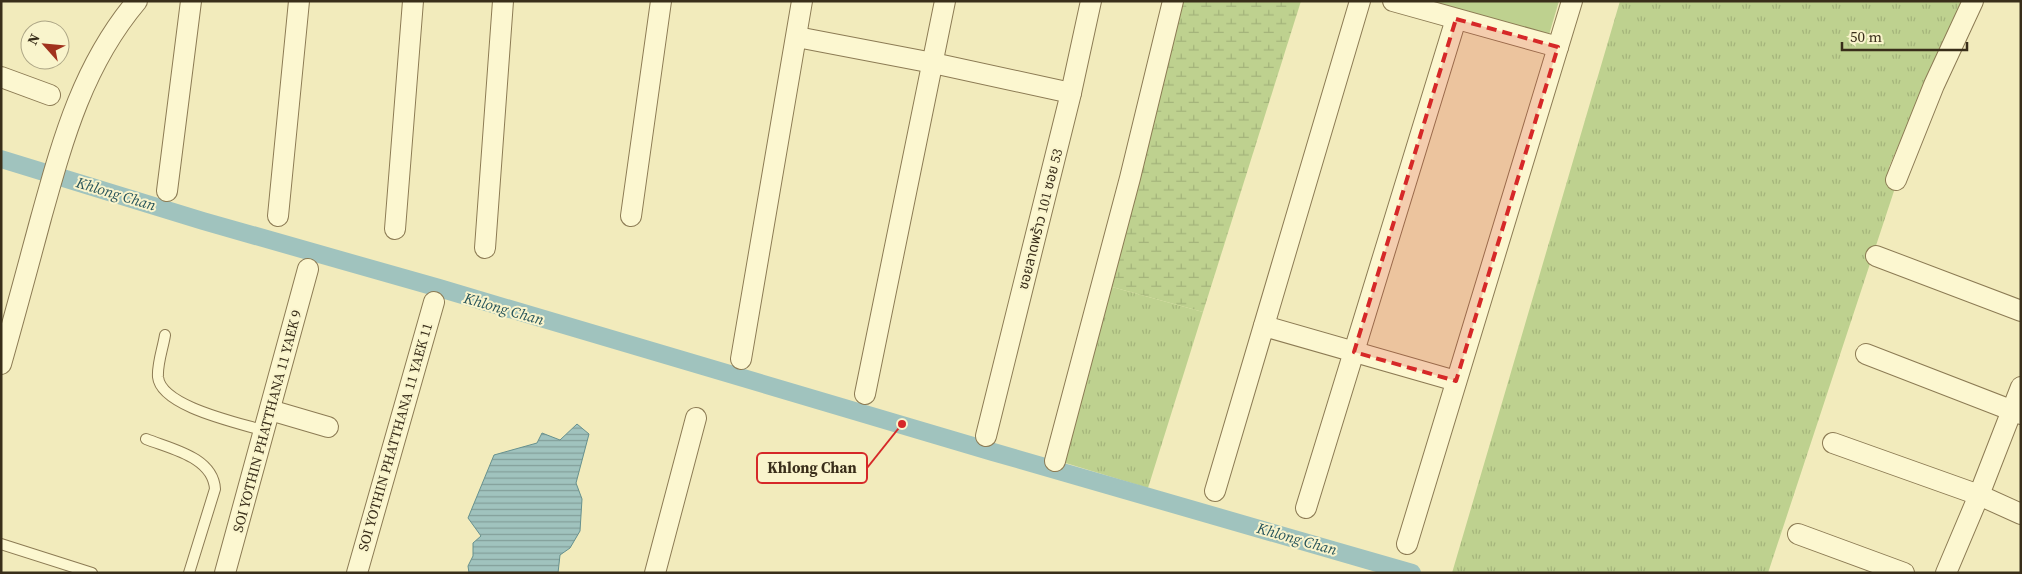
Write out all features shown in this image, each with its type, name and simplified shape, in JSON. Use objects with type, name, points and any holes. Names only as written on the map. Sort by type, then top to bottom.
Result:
[{"type":"street","points":[[167,191],[191,1]]},
{"type":"street","points":[[278,216],[298,1]]},
{"type":"street","points":[[395,229],[413,1]]},
{"type":"street","points":[[485,248],[503,1]]},
{"type":"street","points":[[631,216],[662,1]]},
{"type":"street","points":[[741,359],[802,1]]},
{"type":"street","points":[[865,394],[945,1]]},
{"type":"street","name":"ซอยลาดพร้าว 101 ซอย 53","points":[[986,436],[1071,93],[1091,1]]},
{"type":"street","points":[[1055,460],[1130,178],[1173,1]]},
{"type":"street","points":[[1215,491],[1360,1]]},
{"type":"street","points":[[1393,1],[1558,47]]},
{"type":"street","points":[[1407,544],[1572,1]]},
{"type":"street","points":[[1896,180],[1934,84],[1973,1]]},
{"type":"street","points":[[1,364],[57,156],[88,76],[129,4]]},
{"type":"street","points":[[1306,508],[1456,19]]},
{"type":"street","points":[[797,37],[933,63],[1071,93]]},
{"type":"street","points":[[1,77],[50,95]]},
{"type":"street","points":[[1876,256],[2021,311]]},
{"type":"street","name":"SOI YOTHIN PHATTHANA 11 YAEK 9","points":[[225,573],[308,269]]},
{"type":"street","name":"SOI YOTHIN PHATTHANA 11 YAEK 11","points":[[357,573],[434,302]]},
{"type":"street","points":[[1264,326],[1456,381]]},
{"type":"street","points":[[1866,354],[2016,412]]},
{"type":"street","points":[[1946,573],[2016,412],[2021,387]]},
{"type":"street","points":[[270,410],[328,427]]},
{"type":"street","points":[[655,573],[696,418]]},
{"type":"street","points":[[1833,443],[1979,495],[2021,514]]},
{"type":"street","points":[[1798,534],[1904,573]]},
{"type":"lane","points":[[165,335],[158,376],[161,386],[168,395],[183,405],[265,431]]},
{"type":"lane","points":[[146,439],[207,466],[214,478],[215,489],[189,573]]},
{"type":"lane","points":[[1,544],[92,573]]},
{"type":"highlighted area","points":[[1456,19],[1558,47],[1456,381],[1354,352]]},
{"type":"green space","points":[[1177,1],[1301,1],[1203,312],[1105,285]]},
{"type":"green space","points":[[1420,1],[1559,1],[1548,38]]},
{"type":"green space","points":[[1620,1],[1962,1],[1889,167],[1894,191],[1768,573],[1452,573]]},
{"type":"green space","points":[[1105,285],[1203,312],[1148,488],[1059,461]]},
{"type":"water","points":[[577,424],[589,434],[576,483],[582,499],[580,531],[570,548],[560,555],[558,573],[469,573],[468,566],[473,556],[473,543],[481,536],[468,518],[494,455],[537,443],[542,433],[560,440]]},
{"type":"waterway","name":"Khlong Chan","points":[[1,159],[203,221],[439,288],[993,452],[1412,573]]},
{"type":"place","name":"Khlong Chan","points":[[902,424]]}]
